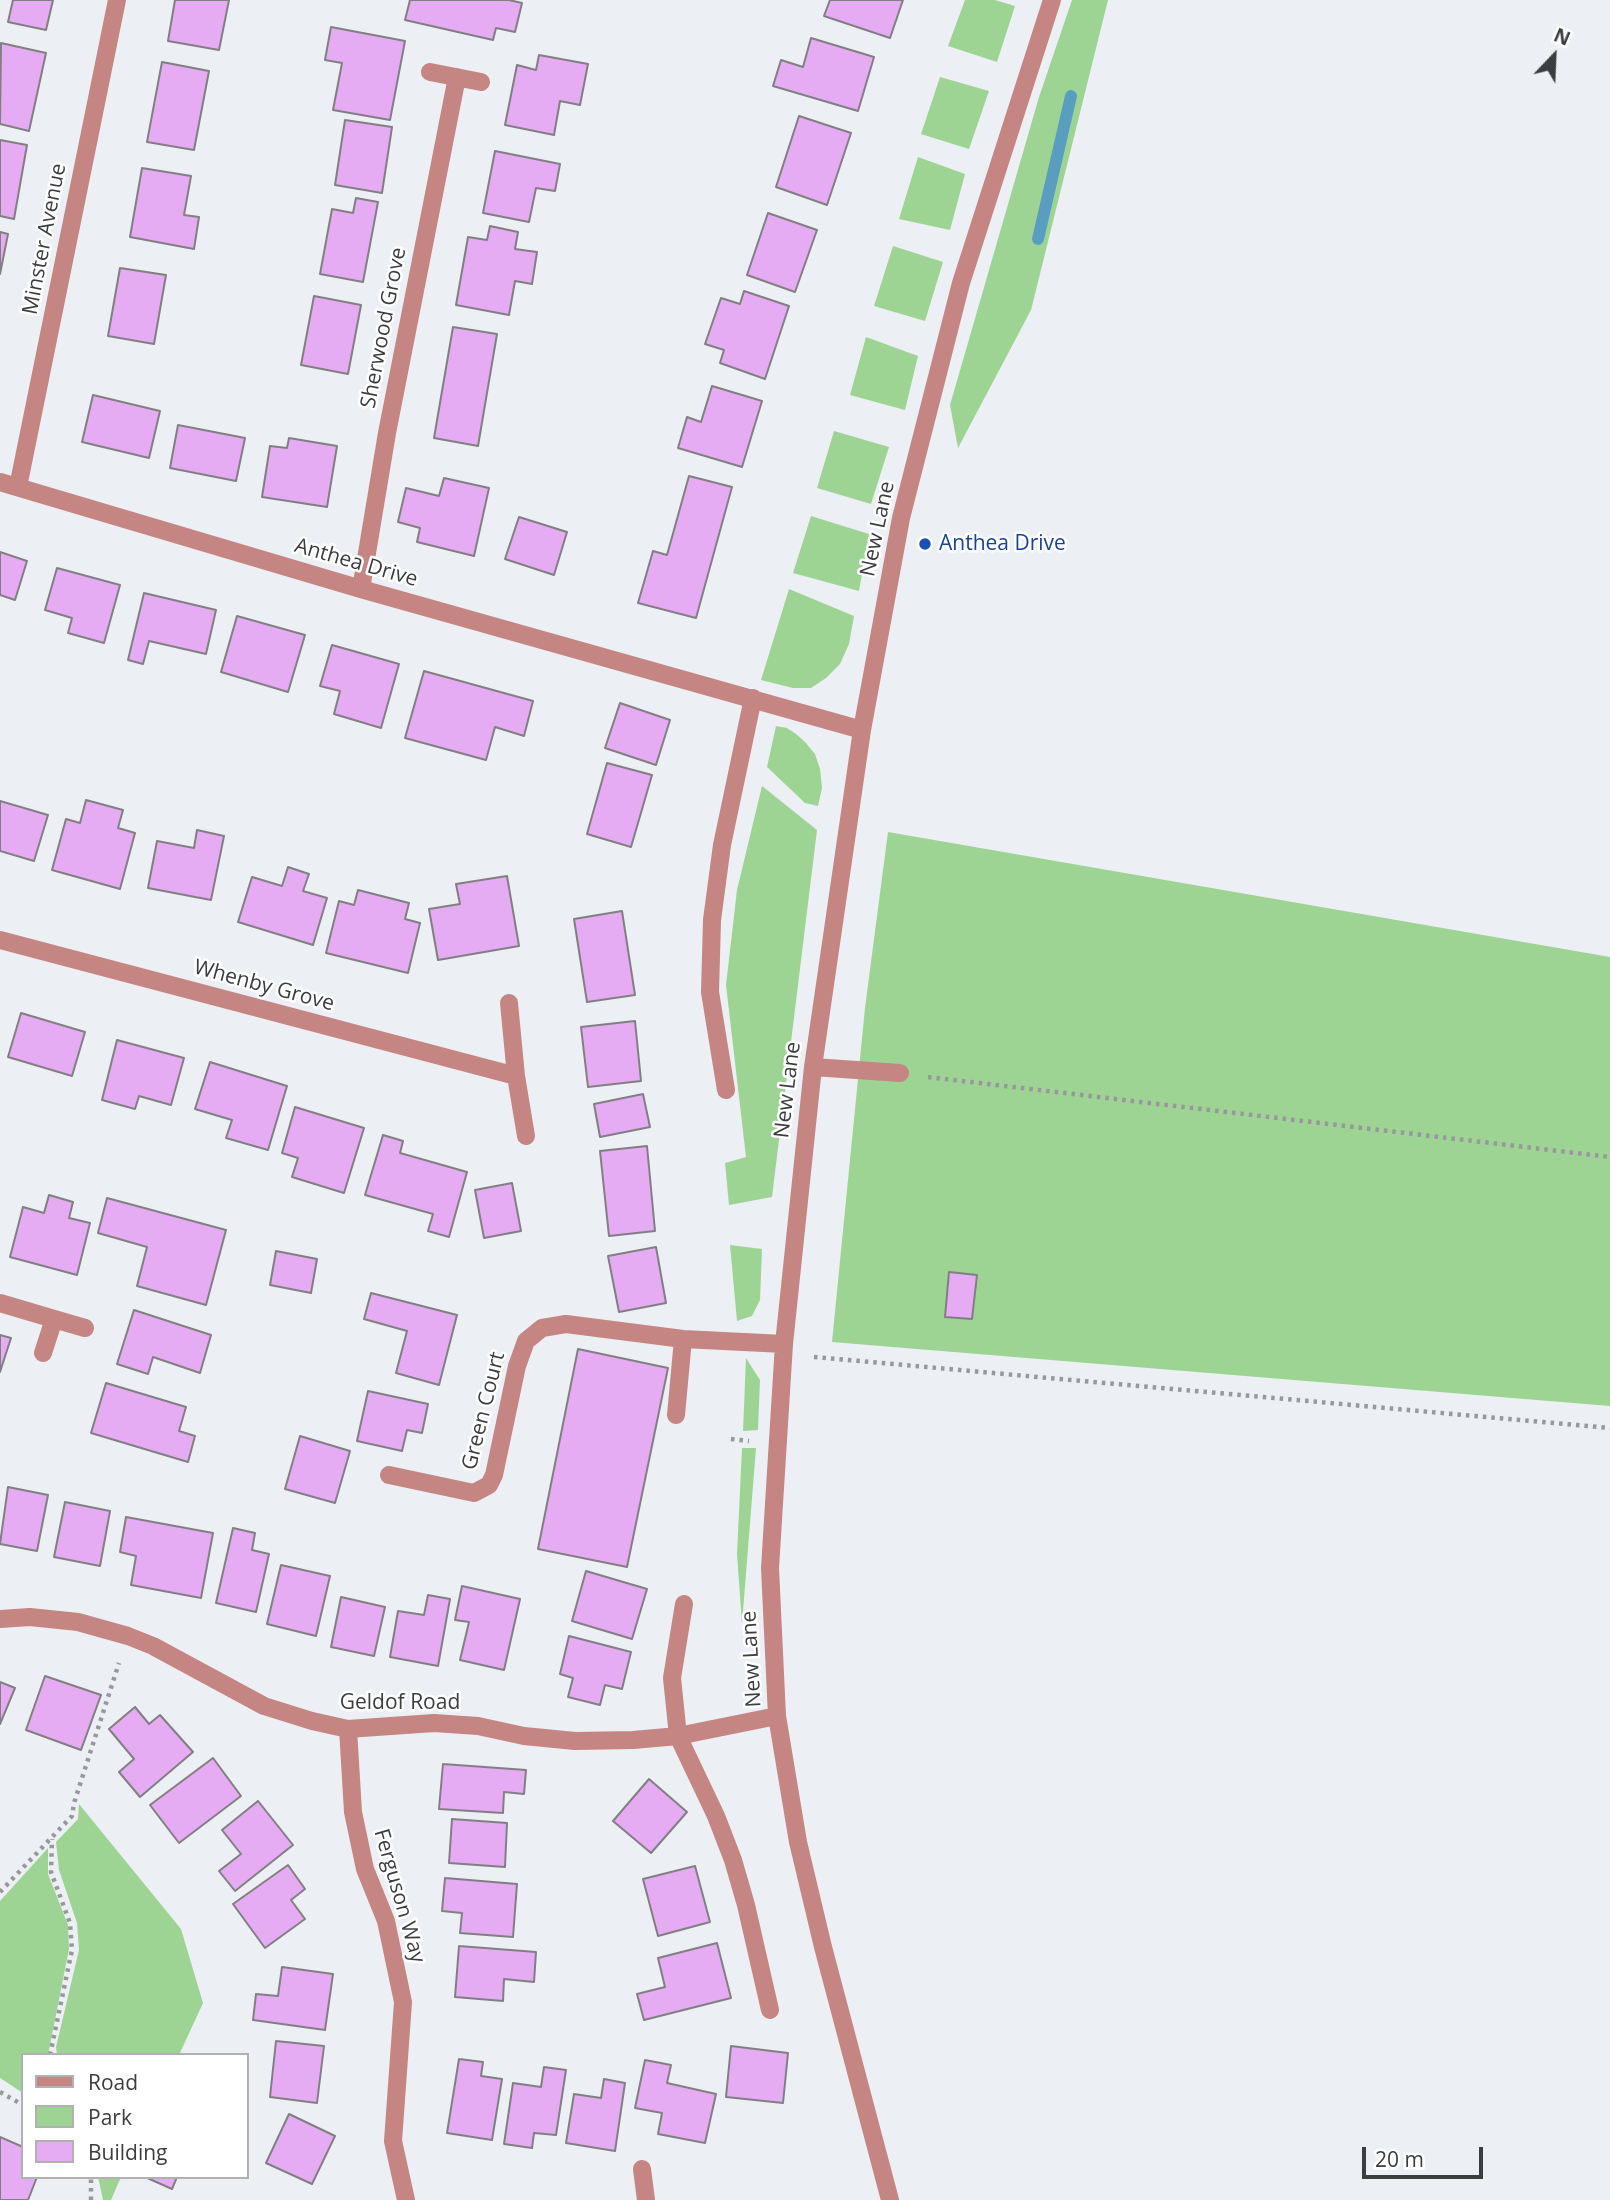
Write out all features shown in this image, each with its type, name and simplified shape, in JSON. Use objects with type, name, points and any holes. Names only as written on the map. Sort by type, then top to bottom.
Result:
[{"type":"street","name":"Minster Avenue","points":[[18,488],[117,0]]},
{"type":"street","name":"New Lane","points":[[890,2200],[801,1855],[777,1716],[770,1567],[784,1344],[813,1067],[862,730],[901,519],[961,283],[1052,0]]},
{"type":"street","points":[[430,72],[481,82]]},
{"type":"street","name":"Sherwood Grove","points":[[361,589],[387,433],[457,77]]},
{"type":"street","name":"Anthea Drive","points":[[0,482],[361,589],[862,730]]},
{"type":"street","points":[[726,1090],[710,992],[712,920],[722,845],[753,698]]},
{"type":"street","name":"Whenby Grove","points":[[0,940],[516,1076]]},
{"type":"street","points":[[509,1003],[516,1076],[526,1136]]},
{"type":"street","points":[[813,1067],[900,1073]]},
{"type":"street","points":[[0,1303],[85,1328]]},
{"type":"street","points":[[43,1353],[54,1319]]},
{"type":"street","name":"Green Court","points":[[389,1475],[474,1493],[489,1485],[494,1475],[517,1366],[526,1341],[542,1328],[566,1324],[683,1339],[784,1344]]},
{"type":"street","points":[[676,1415],[683,1339]]},
{"type":"street","points":[[684,1604],[673,1678],[678,1736],[716,1816],[733,1860],[770,2010]]},
{"type":"street","name":"Geldof Road","points":[[0,1619],[30,1617],[78,1622],[128,1636],[163,1651],[264,1706],[348,1729],[434,1723],[478,1726],[524,1736],[575,1741],[633,1740],[678,1736],[777,1716]]},
{"type":"street","name":"Ferguson Way","points":[[348,1729],[353,1812],[365,1869],[386,1921],[403,2002],[393,2141],[406,2200]]},
{"type":"street","points":[[642,2169],[646,2200]]},
{"type":"path","points":[[900,1073],[1610,1157]]},
{"type":"path","points":[[814,1357],[1610,1428]]},
{"type":"path","points":[[0,1892],[72,1816],[128,1636]]},
{"type":"path","points":[[50,2053],[72,1950],[70,1923],[51,1872],[52,1838]]},
{"type":"path","points":[[0,2092],[21,2104]]},
{"type":"path","points":[[91,2200],[92,2179]]},
{"type":"green space","points":[[965,0],[995,0],[1015,6],[997,62],[948,46]]},
{"type":"green space","points":[[1072,0],[1108,0],[1031,310],[958,448],[950,405],[1039,97]]},
{"type":"green space","points":[[940,77],[989,91],[969,149],[921,134]]},
{"type":"green space","points":[[918,157],[965,174],[950,230],[899,219]]},
{"type":"green space","points":[[893,246],[943,262],[925,321],[874,306]]},
{"type":"green space","points":[[866,337],[918,356],[905,410],[850,395]]},
{"type":"green space","points":[[834,431],[889,447],[871,504],[817,488]]},
{"type":"green space","points":[[811,516],[869,534],[859,591],[793,573]]},
{"type":"green space","points":[[789,589],[854,616],[849,644],[840,664],[811,688],[793,688],[761,680]]},
{"type":"green space","points":[[776,726],[787,728],[796,734],[815,754],[822,788],[818,806],[805,803],[767,767]]},
{"type":"green space","points":[[762,786],[817,830],[772,1197],[729,1205],[725,1163],[746,1157],[726,985],[737,890]]},
{"type":"green space","points":[[888,832],[1610,957],[1610,1406],[832,1342],[865,1008]]},
{"type":"green space","points":[[730,1245],[762,1249],[760,1300],[752,1316],[737,1321]]},
{"type":"green space","points":[[746,1358],[760,1380],[758,1430],[743,1431]]},
{"type":"green space","points":[[742,1448],[756,1448],[742,1624],[737,1554]]},
{"type":"green space","points":[[79,1804],[181,1929],[203,2003],[180,2053],[57,2053],[79,1950],[77,1923],[59,1870],[56,1842],[78,1819]]},
{"type":"green space","points":[[48,1848],[48,1874],[68,1925],[69,1949],[48,2053],[21,2053],[21,2092],[0,2078],[0,1901]]},
{"type":"green space","points":[[98,2179],[120,2179],[111,2200],[103,2200]]},
{"type":"building","points":[[13,0],[53,0],[46,30],[8,22]]},
{"type":"building","points":[[175,0],[229,0],[219,50],[168,41]]},
{"type":"building","points":[[410,0],[509,0],[522,3],[515,32],[496,28],[493,40],[405,20]]},
{"type":"building","points":[[830,0],[903,0],[890,38],[824,16]]},
{"type":"building","points":[[331,27],[405,41],[390,120],[333,110],[342,63],[325,60]]},
{"type":"building","points":[[811,38],[874,57],[858,111],[773,86],[781,60],[803,67]]},
{"type":"building","points":[[1,43],[46,53],[29,131],[0,124]]},
{"type":"building","points":[[539,55],[588,64],[580,105],[560,101],[554,135],[505,125],[517,65],[536,70]]},
{"type":"building","points":[[162,62],[209,71],[194,150],[147,142]]},
{"type":"building","points":[[799,116],[851,133],[827,205],[776,187]]},
{"type":"building","points":[[345,120],[392,127],[382,193],[335,185]]},
{"type":"building","points":[[0,140],[27,145],[14,219],[0,216]]},
{"type":"building","points":[[495,151],[560,164],[555,191],[536,188],[529,222],[483,213]]},
{"type":"building","points":[[142,168],[191,176],[184,215],[199,217],[194,249],[130,237]]},
{"type":"building","points":[[356,198],[378,202],[363,282],[320,274],[332,209],[353,213]]},
{"type":"building","points":[[768,213],[817,230],[795,292],[747,275]]},
{"type":"building","points":[[490,226],[518,232],[515,249],[537,252],[532,284],[515,281],[509,315],[456,305],[468,237],[487,240]]},
{"type":"building","points":[[0,232],[8,234],[0,274]]},
{"type":"building","points":[[120,268],[166,275],[154,344],[108,336]]},
{"type":"building","points":[[744,291],[789,306],[765,379],[720,363],[724,350],[705,344],[721,298],[740,304]]},
{"type":"building","points":[[314,296],[361,305],[348,374],[301,365]]},
{"type":"building","points":[[453,327],[497,334],[478,446],[434,438]]},
{"type":"building","points":[[712,386],[762,401],[742,467],[678,448],[687,417],[701,422]]},
{"type":"building","points":[[93,395],[160,411],[149,458],[82,442]]},
{"type":"building","points":[[178,425],[245,438],[236,481],[170,468]]},
{"type":"building","points":[[289,438],[337,446],[327,507],[262,497],[270,446],[287,448]]},
{"type":"building","points":[[689,476],[732,487],[696,618],[638,603],[653,551],[667,555]]},
{"type":"building","points":[[444,478],[489,488],[474,556],[417,542],[420,528],[398,522],[406,488],[439,496]]},
{"type":"building","points":[[519,517],[567,532],[554,575],[505,559]]},
{"type":"building","points":[[0,552],[27,561],[15,600],[0,595]]},
{"type":"building","points":[[57,568],[120,585],[104,643],[68,633],[72,618],[45,610]]},
{"type":"building","points":[[144,593],[216,610],[206,654],[149,641],[143,664],[128,660]]},
{"type":"building","points":[[237,616],[305,635],[288,692],[221,672]]},
{"type":"building","points":[[332,645],[399,664],[381,728],[334,714],[340,691],[320,686]]},
{"type":"building","points":[[424,671],[533,701],[524,736],[495,727],[486,760],[405,738]]},
{"type":"building","points":[[620,703],[670,720],[656,765],[605,748]]},
{"type":"building","points":[[607,763],[652,775],[631,847],[587,834]]},
{"type":"building","points":[[86,800],[123,810],[118,828],[135,833],[120,889],[52,870],[66,819],[80,823]]},
{"type":"building","points":[[0,801],[48,815],[34,861],[0,851]]},
{"type":"building","points":[[197,830],[224,836],[211,900],[148,888],[157,841],[194,848]]},
{"type":"building","points":[[288,867],[309,874],[303,891],[327,898],[313,945],[238,922],[252,877],[282,886]]},
{"type":"building","points":[[507,876],[519,946],[438,960],[429,909],[460,904],[456,884]]},
{"type":"building","points":[[358,890],[409,903],[405,919],[420,923],[408,973],[326,953],[339,901],[354,905]]},
{"type":"building","points":[[622,911],[635,995],[587,1002],[574,919]]},
{"type":"building","points":[[21,1013],[85,1032],[72,1076],[8,1057]]},
{"type":"building","points":[[635,1021],[641,1081],[588,1087],[581,1027]]},
{"type":"building","points":[[117,1040],[184,1058],[171,1105],[139,1096],[135,1109],[102,1100]]},
{"type":"building","points":[[210,1062],[287,1086],[268,1150],[226,1138],[232,1120],[195,1109]]},
{"type":"building","points":[[643,1094],[650,1127],[600,1137],[594,1104]]},
{"type":"building","points":[[295,1107],[364,1128],[344,1193],[292,1177],[298,1158],[282,1153]]},
{"type":"building","points":[[383,1135],[403,1141],[400,1153],[467,1172],[449,1237],[428,1231],[433,1214],[365,1195]]},
{"type":"building","points":[[647,1146],[655,1231],[609,1236],[600,1151]]},
{"type":"building","points":[[512,1183],[521,1231],[484,1238],[475,1190]]},
{"type":"building","points":[[49,1195],[73,1202],[69,1218],[90,1223],[77,1275],[10,1257],[23,1207],[44,1213]]},
{"type":"building","points":[[107,1198],[226,1230],[206,1305],[137,1286],[147,1247],[98,1233]]},
{"type":"building","points":[[656,1247],[666,1303],[619,1312],[608,1256]]},
{"type":"building","points":[[276,1251],[317,1259],[311,1293],[270,1285]]},
{"type":"building","points":[[949,1272],[977,1275],[972,1319],[945,1317]]},
{"type":"building","points":[[371,1293],[457,1315],[439,1385],[396,1373],[407,1331],[364,1319]]},
{"type":"building","points":[[134,1310],[211,1335],[200,1373],[153,1357],[148,1374],[117,1364]]},
{"type":"building","points":[[0,1335],[11,1338],[0,1372]]},
{"type":"building","points":[[578,1349],[668,1368],[627,1567],[538,1549]]},
{"type":"building","points":[[106,1383],[186,1407],[179,1431],[195,1436],[188,1462],[91,1433]]},
{"type":"building","points":[[368,1391],[428,1404],[422,1433],[407,1430],[402,1451],[357,1441]]},
{"type":"building","points":[[300,1436],[350,1451],[335,1503],[285,1489]]},
{"type":"building","points":[[8,1487],[48,1495],[37,1551],[0,1544]]},
{"type":"building","points":[[65,1502],[110,1511],[100,1566],[54,1557]]},
{"type":"building","points":[[126,1517],[213,1533],[201,1598],[131,1585],[136,1556],[120,1552]]},
{"type":"building","points":[[233,1528],[255,1533],[252,1550],[269,1554],[256,1612],[216,1603]]},
{"type":"building","points":[[281,1565],[330,1576],[316,1636],[267,1624]]},
{"type":"building","points":[[586,1571],[647,1589],[632,1639],[572,1621]]},
{"type":"building","points":[[462,1586],[520,1599],[504,1670],[460,1660],[469,1622],[455,1620]]},
{"type":"building","points":[[428,1595],[450,1599],[438,1666],[390,1657],[398,1611],[424,1615]]},
{"type":"building","points":[[341,1597],[385,1607],[374,1656],[331,1647]]},
{"type":"building","points":[[569,1636],[631,1652],[622,1689],[605,1685],[600,1705],[568,1697],[573,1678],[560,1674]]},
{"type":"building","points":[[45,1676],[101,1695],[81,1750],[26,1730]]},
{"type":"building","points":[[0,1682],[15,1688],[0,1724]]},
{"type":"building","points":[[135,1707],[149,1724],[160,1715],[193,1752],[140,1797],[119,1772],[134,1759],[109,1729]]},
{"type":"building","points":[[213,1758],[241,1796],[179,1843],[150,1805]]},
{"type":"building","points":[[443,1764],[526,1770],[524,1794],[504,1792],[503,1813],[439,1809]]},
{"type":"building","points":[[649,1779],[687,1812],[651,1853],[613,1821]]},
{"type":"building","points":[[258,1801],[293,1845],[235,1891],[219,1871],[241,1854],[222,1830]]},
{"type":"building","points":[[452,1819],[507,1823],[505,1867],[449,1863]]},
{"type":"building","points":[[288,1865],[305,1889],[291,1900],[305,1919],[265,1948],[233,1904]]},
{"type":"building","points":[[695,1866],[710,1922],[658,1936],[643,1879]]},
{"type":"building","points":[[445,1878],[517,1884],[513,1937],[460,1933],[462,1913],[442,1911]]},
{"type":"building","points":[[717,1943],[731,1998],[644,2020],[637,1994],[665,1987],[658,1958]]},
{"type":"building","points":[[459,1946],[536,1952],[534,1982],[504,1979],[503,2001],[455,1997]]},
{"type":"building","points":[[282,1967],[333,1974],[325,2030],[253,2020],[256,1994],[278,1996]]},
{"type":"building","points":[[276,2041],[324,2046],[317,2103],[270,2097]]},
{"type":"building","points":[[731,2046],[788,2053],[783,2103],[726,2097]]},
{"type":"building","points":[[459,2059],[483,2062],[481,2076],[502,2079],[492,2140],[447,2133]]},
{"type":"building","points":[[645,2060],[671,2065],[667,2083],[716,2094],[705,2143],[658,2134],[662,2113],[635,2108]]},
{"type":"building","points":[[544,2067],[566,2070],[556,2135],[534,2133],[532,2148],[504,2144],[513,2083],[541,2087]]},
{"type":"building","points":[[604,2079],[625,2083],[615,2151],[566,2143],[574,2094],[601,2098]]},
{"type":"building","points":[[289,2114],[335,2136],[312,2184],[266,2163]]},
{"type":"building","points":[[0,2137],[21,2146],[21,2179],[36,2179],[28,2200],[0,2200]]},
{"type":"building","points":[[150,2179],[176,2179],[172,2189]]},
{"type":"waterway","points":[[1038,239],[1071,96]]},
{"type":"place","name":"Anthea Drive","points":[[925,544]]}]
